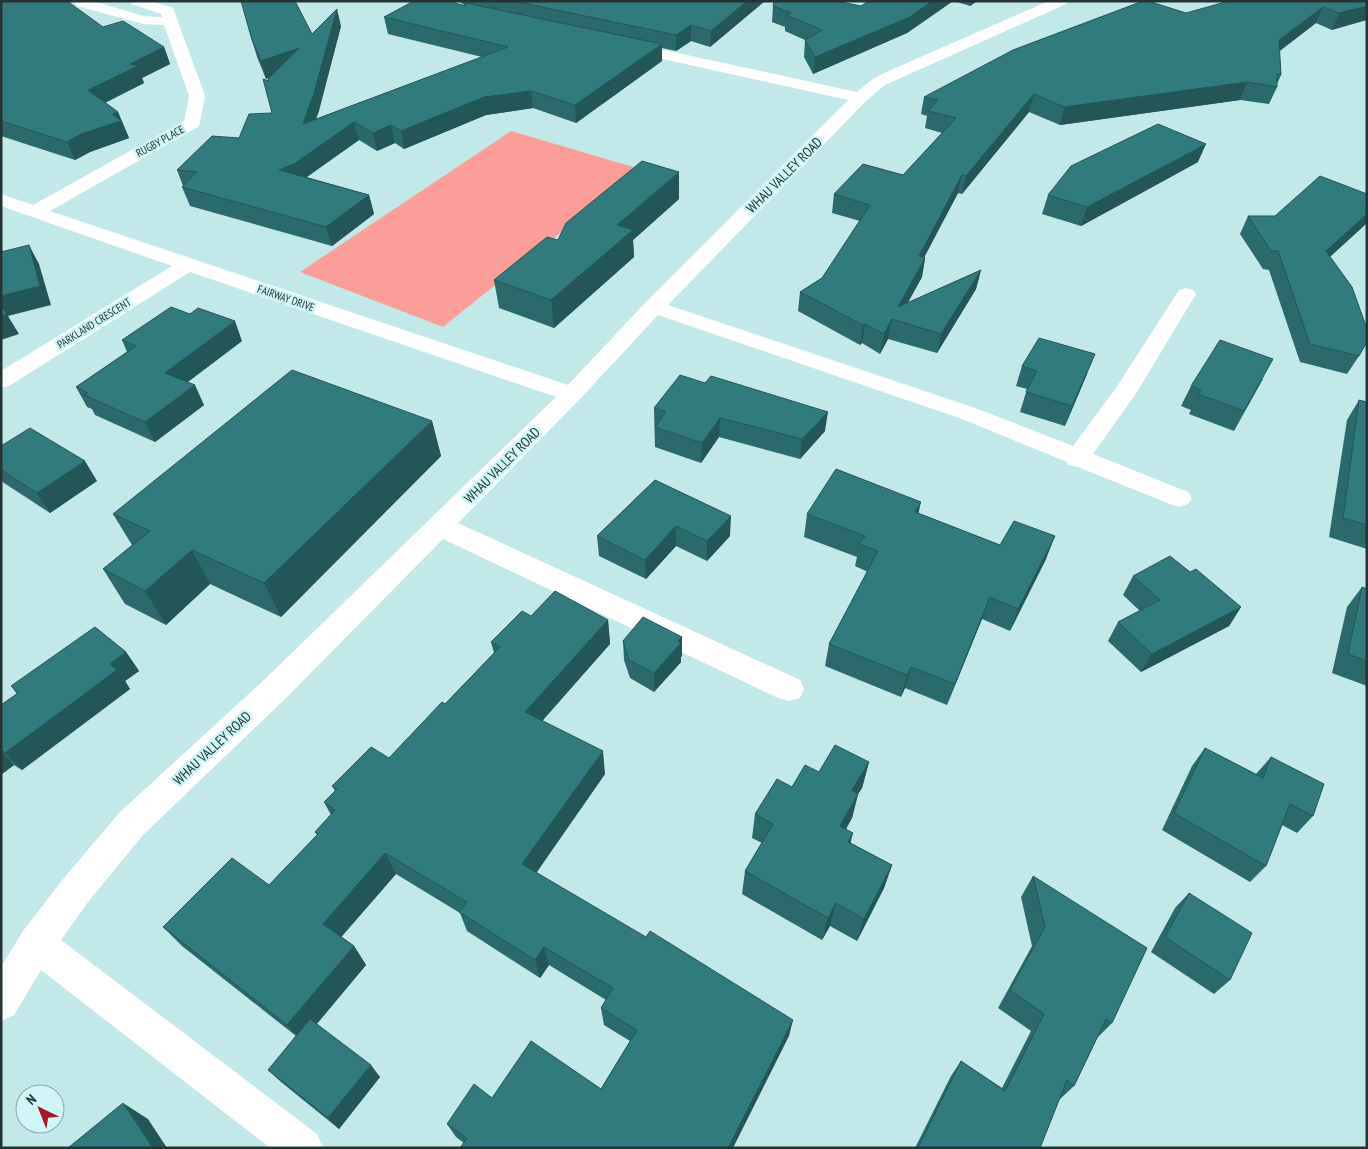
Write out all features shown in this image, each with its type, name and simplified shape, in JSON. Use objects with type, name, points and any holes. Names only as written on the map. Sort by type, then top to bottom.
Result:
[{"type":"street","points":[[85,1],[82,3],[143,20],[170,21]]},
{"type":"street","name":"RUGBY PLACE","points":[[35,211],[192,123],[197,96],[168,11],[137,1]]},
{"type":"street","name":"WHAU VALLEY ROAD","points":[[1,1002],[36,944],[76,890],[131,824],[276,688],[440,526],[572,394],[654,307],[860,98],[878,82],[892,75],[1062,1]]},
{"type":"street","points":[[612,45],[693,60],[860,98]]},
{"type":"street","name":"FAIRWAY DRIVE","points":[[1,200],[572,394]]},
{"type":"street","name":"PARKLAND CRESCENT","points":[[1,381],[188,265]]},
{"type":"street","points":[[1078,459],[1126,392],[1186,294]]},
{"type":"street","points":[[654,307],[970,414],[1179,498]]},
{"type":"street","points":[[440,526],[789,689]]},
{"type":"street","points":[[36,944],[302,1148]]},
{"type":"shaded area","points":[[511,131],[640,169],[443,327],[300,272]]},
{"type":"building","points":[[1,1],[67,1],[103,27],[123,21],[164,47],[130,64],[138,66],[88,90],[118,112],[113,114],[121,121],[81,134],[67,142],[1,121]]},
{"type":"building","points":[[241,1],[295,1],[312,34],[337,9],[314,93],[303,124],[508,47],[384,17],[414,1],[448,1],[466,6],[466,3],[662,44],[575,105],[531,91],[484,97],[401,131],[391,125],[373,133],[354,122],[294,164],[279,170],[369,195],[326,227],[182,187],[197,172],[177,170],[212,136],[239,138],[249,114],[272,113],[263,79],[269,81],[268,79],[299,48],[261,61],[252,40]]},
{"type":"building","points":[[513,1],[747,1],[711,31],[691,25],[676,35]]},
{"type":"building","points":[[774,1],[836,1],[861,6],[869,1],[932,1],[910,17],[815,57],[805,40],[822,30],[786,15],[791,13],[773,6]]},
{"type":"building","points":[[1143,1],[1186,13],[1229,1],[1367,1],[1367,6],[1339,13],[1323,7],[1279,40],[1281,75],[1277,74],[1277,87],[1247,82],[1064,107],[1034,94],[966,176],[962,175],[919,256],[925,258],[898,307],[981,270],[941,334],[892,319],[884,334],[800,292],[822,278],[870,205],[834,194],[863,164],[903,175],[956,118],[928,111],[938,100],[924,97],[1013,50]]},
{"type":"building","points":[[1158,124],[1206,144],[1087,207],[1048,195],[1071,166]]},
{"type":"building","points":[[642,161],[679,172],[617,225],[633,230],[551,300],[494,280],[547,237],[558,240],[566,223]]},
{"type":"building","points":[[1320,176],[1367,194],[1367,214],[1326,251],[1352,287],[1367,329],[1367,342],[1359,356],[1310,344],[1278,251],[1271,251],[1248,216],[1275,216]]},
{"type":"building","points":[[29,245],[40,286],[1,296],[1,252]]},
{"type":"building","points":[[1,306],[7,314],[1,316]]},
{"type":"building","points":[[171,307],[190,314],[198,308],[235,321],[165,373],[195,385],[145,422],[84,395],[88,393],[76,387],[136,346],[122,340]]},
{"type":"building","points":[[1039,338],[1095,354],[1072,406],[1026,392],[1037,371],[1022,366]]},
{"type":"building","points":[[1220,340],[1273,359],[1244,411],[1198,394],[1201,390],[1191,386]]},
{"type":"building","points":[[292,370],[432,421],[264,583],[192,550],[145,591],[103,569],[150,531],[113,514]]},
{"type":"building","points":[[680,375],[705,383],[711,376],[828,412],[802,439],[720,418],[702,443],[655,427],[666,412],[654,408]]},
{"type":"building","points":[[1359,400],[1367,402],[1367,525],[1343,518]]},
{"type":"building","points":[[30,428],[85,461],[37,493],[1,470],[1,446]]},
{"type":"building","points":[[836,469],[921,502],[915,512],[1000,545],[1014,521],[1055,536],[1018,609],[990,597],[955,684],[911,667],[907,675],[829,644],[878,551],[859,544],[865,536],[807,514]]},
{"type":"building","points":[[655,480],[731,516],[707,541],[676,526],[645,560],[597,536]]},
{"type":"building","points":[[1170,556],[1190,572],[1196,569],[1241,607],[1152,654],[1118,622],[1160,600],[1133,576]]},
{"type":"building","points":[[1362,587],[1367,589],[1367,661],[1348,654]]},
{"type":"building","points":[[555,591],[608,620],[525,712],[603,751],[522,864],[646,937],[650,931],[793,1020],[728,1148],[460,1148],[467,1138],[447,1124],[474,1084],[492,1098],[531,1041],[601,1089],[637,1030],[601,1008],[613,988],[544,947],[535,960],[459,912],[467,902],[385,853],[323,924],[354,946],[287,1025],[163,927],[232,858],[269,885],[318,834],[315,832],[335,810],[324,802],[337,789],[332,786],[371,747],[389,758],[442,702],[445,704],[500,647],[491,642],[522,611],[531,616]]},
{"type":"building","points":[[643,617],[682,637],[678,641],[681,643],[654,673],[629,660],[623,641]]},
{"type":"building","points":[[95,627],[126,652],[110,664],[117,670],[5,753],[1,750],[1,705],[18,693],[11,686]]},
{"type":"building","points":[[835,745],[869,762],[852,790],[858,794],[840,826],[853,833],[848,842],[892,865],[864,919],[836,903],[828,918],[745,871],[773,824],[755,814],[777,779],[792,787],[805,765],[819,772]]},
{"type":"building","points":[[1205,748],[1263,778],[1271,757],[1324,784],[1313,816],[1290,804],[1266,866],[1174,813]]},
{"type":"building","points":[[1033,876],[1147,948],[1112,1023],[1106,1019],[1074,1086],[1067,1080],[1040,1148],[918,1148],[961,1061],[1005,1091],[1044,1014],[1010,990],[1045,927]]},
{"type":"building","points":[[1189,893],[1252,933],[1230,980],[1165,937]]},
{"type":"building","points":[[310,1019],[371,1065],[328,1118],[268,1070]]},
{"type":"building","points":[[123,1103],[153,1148],[68,1148]]}]
